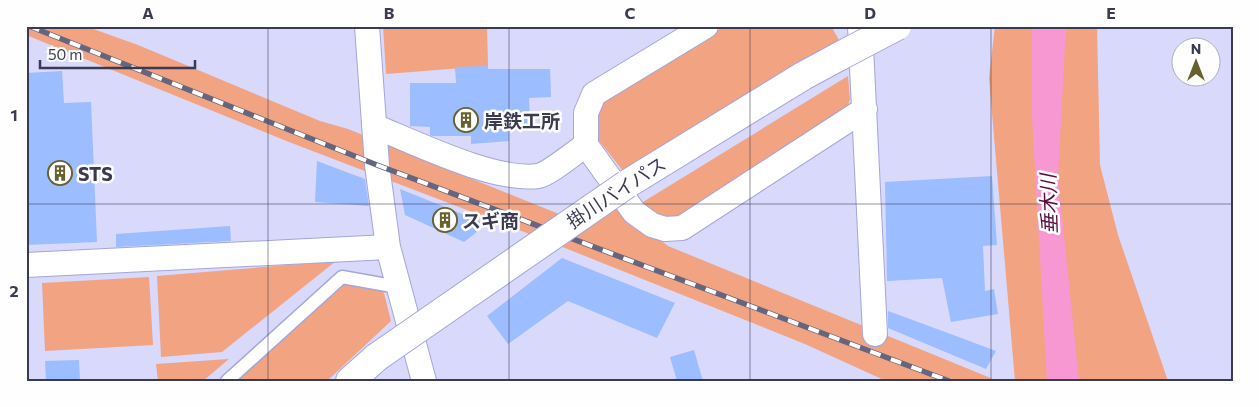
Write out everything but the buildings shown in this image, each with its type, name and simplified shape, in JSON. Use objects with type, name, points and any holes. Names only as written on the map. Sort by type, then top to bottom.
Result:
[{"type":"highway","name":"掛川バイパス","points":[[350,381],[377,357],[627,184],[803,76],[897,26]]},
{"type":"street","points":[[367,26],[376,165],[388,247],[424,381]]},
{"type":"street","points":[[706,26],[594,94],[586,113],[586,145],[634,212],[652,225],[665,229],[682,228],[865,109]]},
{"type":"street","points":[[860,26],[875,334]]},
{"type":"street","points":[[374,126],[481,168],[519,176],[540,176],[586,145]]},
{"type":"street","points":[[26,265],[388,247]]},
{"type":"lane","points":[[228,381],[342,277],[398,287]]},
{"type":"shaded area","points":[[26,26],[85,26],[138,45],[320,121],[348,129],[574,220],[619,208],[668,246],[998,381],[886,381],[805,344],[545,240],[289,142],[26,35]]},
{"type":"shaded area","points":[[383,26],[487,26],[488,66],[386,74]]},
{"type":"shaded area","points":[[725,26],[831,26],[839,40],[623,171],[593,133],[599,102]]},
{"type":"shaded area","points":[[995,26],[1097,26],[1100,165],[1118,235],[1168,381],[1015,381],[989,78]]},
{"type":"shaded area","points":[[848,76],[850,99],[846,112],[685,214],[671,218],[656,216],[643,202]]},
{"type":"shaded area","points":[[336,261],[222,352],[161,357],[157,276]]},
{"type":"shaded area","points":[[149,277],[153,345],[45,351],[42,283]]},
{"type":"shaded area","points":[[342,277],[372,280],[384,293],[391,321],[327,381],[228,381]]},
{"type":"shaded area","points":[[229,359],[203,381],[158,381],[156,364]]},
{"type":"water","name":"垂木川","points":[[1032,26],[1066,26],[1058,177],[1079,381],[1047,381],[1032,117]]},
{"type":"railway","points":[[29,26],[377,165],[949,381]]},
{"type":"place","name":"岸鉄工所","points":[[466,120]]},
{"type":"place","name":"STS","points":[[60,173]]},
{"type":"place","name":"スギ商","points":[[445,220]]}]
